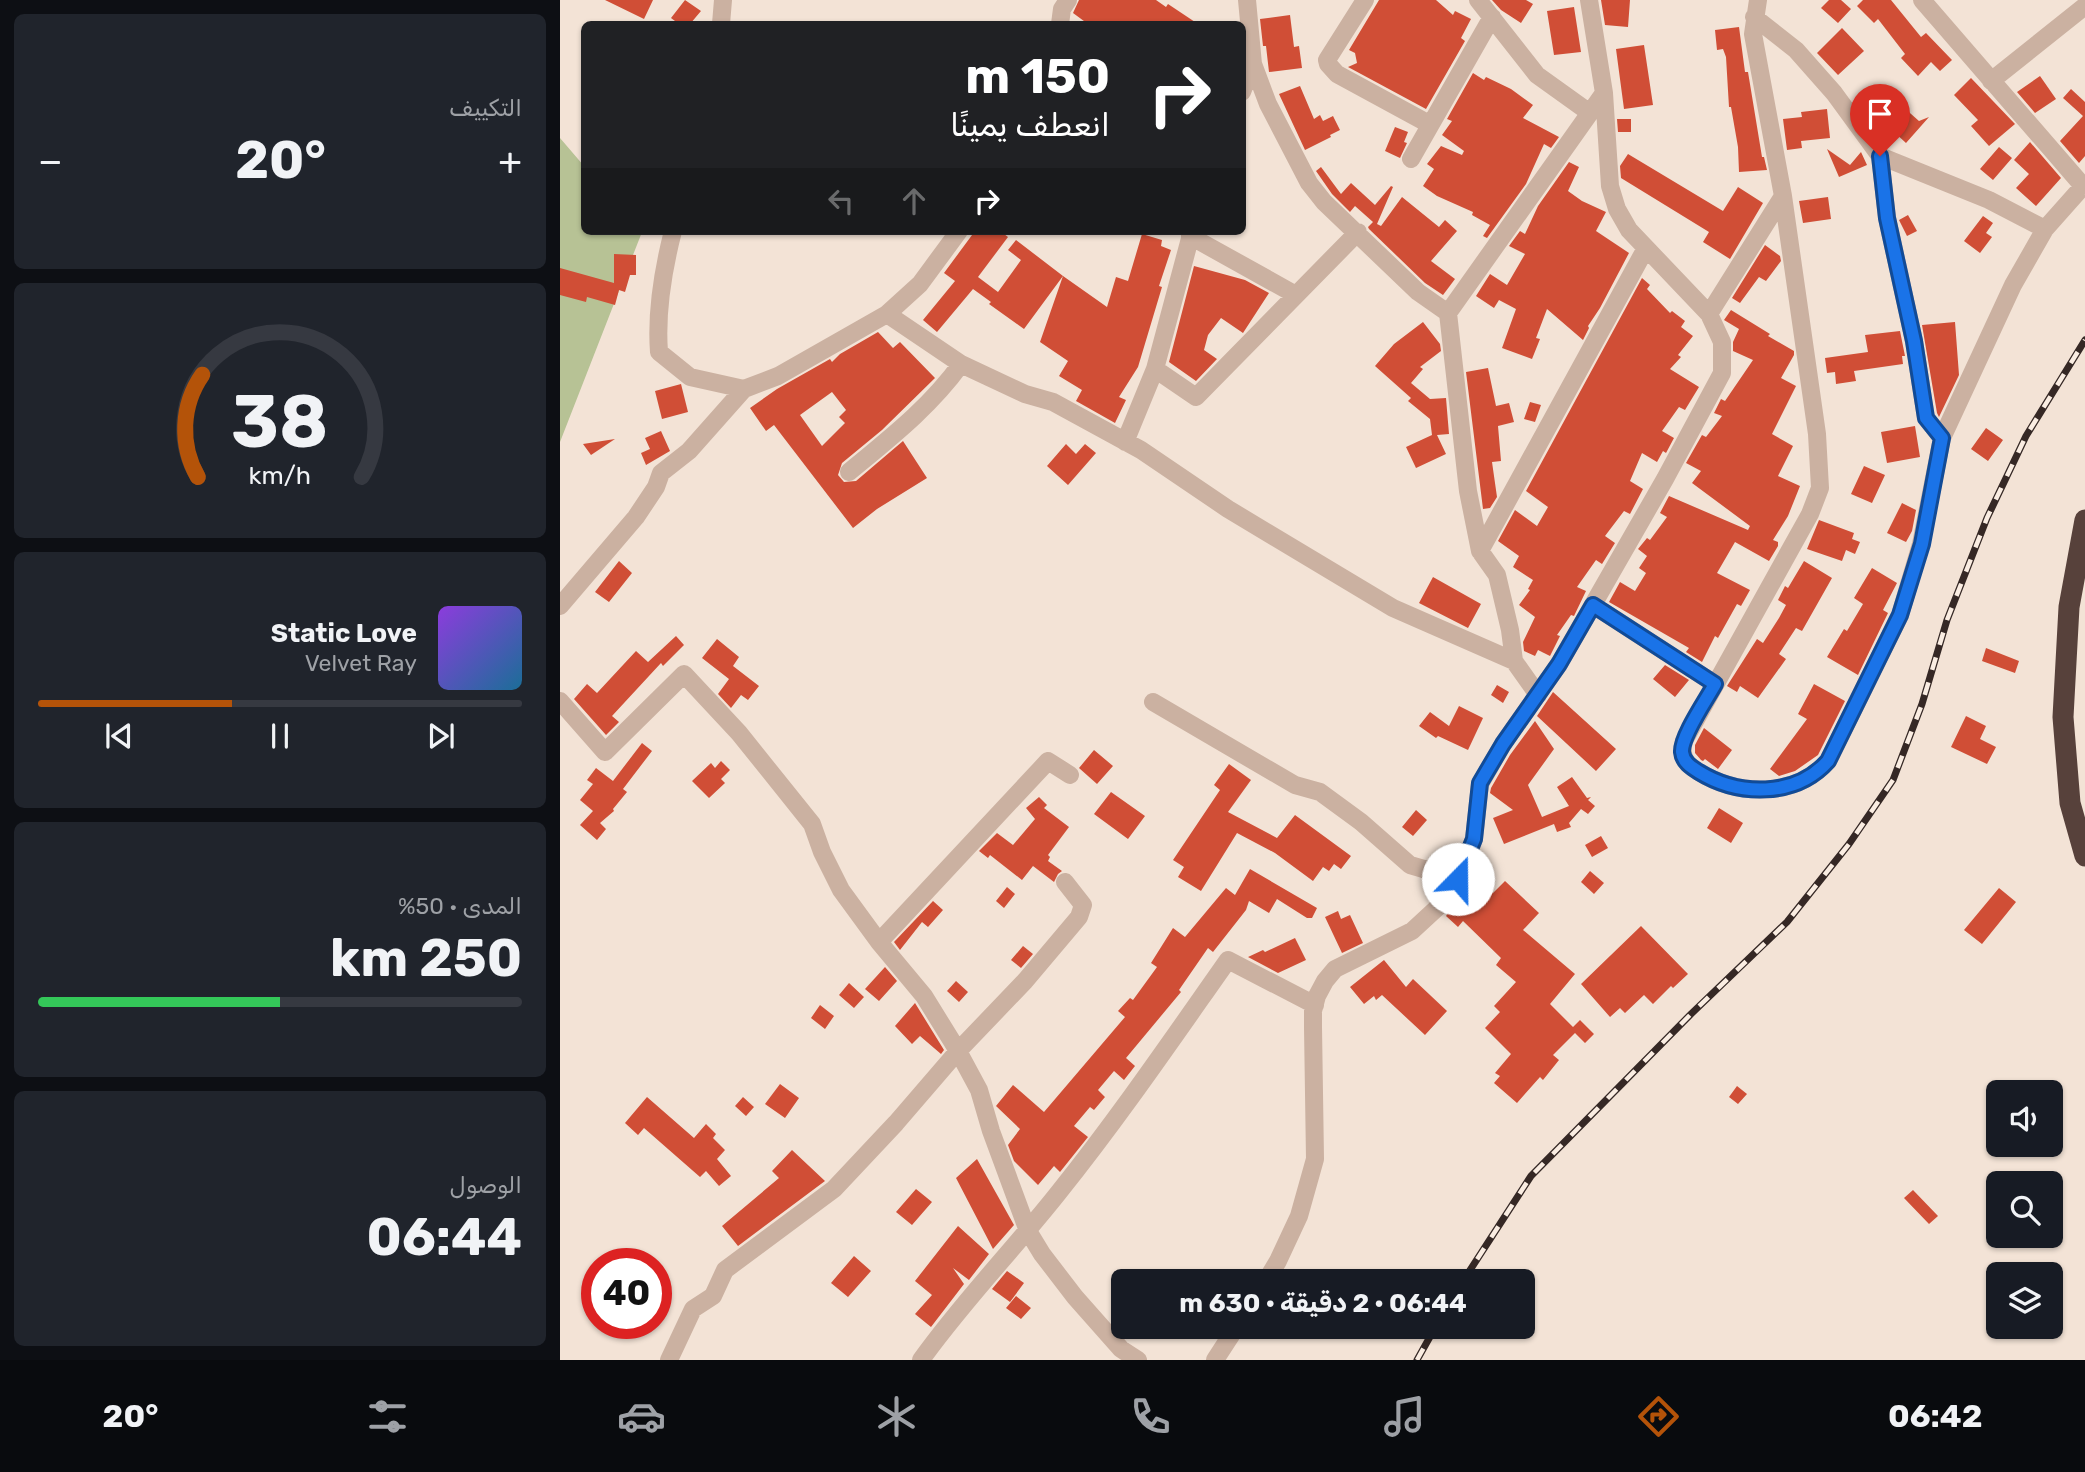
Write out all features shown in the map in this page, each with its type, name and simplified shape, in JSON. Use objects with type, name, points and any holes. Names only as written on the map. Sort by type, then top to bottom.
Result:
[{"type":"highway","points":[[2085,520],[2069,607],[2063,717],[2070,803],[2085,856]]},
{"type":"street","points":[[720,21],[723,0]]},
{"type":"street","points":[[1060,21],[1062,9],[1068,0]]},
{"type":"street","points":[[1247,0],[1253,64],[1268,104],[1309,183],[1324,202],[1418,292],[1448,313]]},
{"type":"street","points":[[1365,0],[1326,60],[1328,64],[1337,74],[1429,124]]},
{"type":"street","points":[[1478,0],[1537,75],[1590,113]]},
{"type":"street","points":[[1273,1269],[1298,1216],[1315,1159],[1313,1027],[1315,1005],[1325,981],[1335,969],[1412,931],[1438,907],[1458,879],[1474,839],[1480,783],[1593,605],[1722,373],[1721,342],[1709,314],[1629,230],[1617,209],[1610,186],[1604,93],[1589,0]]},
{"type":"street","points":[[1756,8],[1753,34],[1783,197],[1817,434],[1820,488],[1810,514],[1684,741],[1682,755],[1690,767],[1710,779],[1749,790],[1769,789],[1800,782],[1820,770],[1833,751],[1900,615],[1922,544],[1942,438],[2013,285],[2045,229],[2084,185],[1922,0]]},
{"type":"street","points":[[1992,81],[2085,6]]},
{"type":"street","points":[[1756,8],[1834,93],[1880,156],[1887,218],[1914,341],[1926,418],[1942,438]]},
{"type":"street","points":[[1411,159],[1492,17]]},
{"type":"street","points":[[1246,82],[1253,64]]},
{"type":"street","points":[[1538,695],[1514,661],[1497,575],[1480,551],[1468,491],[1448,313],[1604,93]]},
{"type":"street","points":[[1880,156],[1989,200],[2045,229]]},
{"type":"street","points":[[1709,314],[1783,197]]},
{"type":"street","points":[[1155,369],[1196,397],[1358,232]]},
{"type":"street","points":[[672,235],[666,260],[657,332],[659,352],[690,377],[744,389]]},
{"type":"street","points":[[560,606],[636,517],[656,487],[661,472],[689,452],[744,389],[778,376],[887,314],[920,284],[956,235]]},
{"type":"street","points":[[1125,442],[1155,369],[1190,235]]},
{"type":"street","points":[[1194,235],[1296,295]]},
{"type":"street","points":[[1480,551],[1646,248]]},
{"type":"street","points":[[887,314],[961,364],[1025,394],[1054,402],[1141,450],[1228,509],[1393,608],[1514,661]]},
{"type":"street","points":[[849,471],[904,427],[932,400],[961,364]]},
{"type":"street","points":[[1593,605],[1715,684]]},
{"type":"street","points":[[560,701],[605,752],[684,674],[739,733],[812,824],[822,852],[842,890],[879,942],[924,996],[958,1051],[979,1090],[991,1131],[1028,1231],[1042,1254],[1075,1297],[1121,1349],[1139,1360]]},
{"type":"street","points":[[1153,702],[1295,785],[1320,792],[1361,822],[1409,865],[1427,870],[1470,849]]},
{"type":"street","points":[[879,942],[1048,761],[1070,775]]},
{"type":"street","points":[[689,1360],[672,1353],[693,1309],[713,1296],[725,1270],[834,1189],[1025,981],[1079,917],[1083,905],[1065,882]]},
{"type":"street","points":[[921,1360],[946,1325],[1028,1231],[1084,1160],[1228,960],[1315,1005]]},
{"type":"street","points":[[1215,1360],[1229,1339]]},
{"type":"green space","points":[[560,138],[581,162],[581,235],[641,235],[560,442]]},
{"type":"building","points":[[605,0],[653,0],[644,19]]},
{"type":"building","points":[[685,0],[701,11],[693,21],[675,21],[671,18]]},
{"type":"building","points":[[1079,0],[1156,0],[1166,7],[1168,4],[1194,21],[1084,21],[1073,13]]},
{"type":"building","points":[[1379,0],[1436,0],[1453,15],[1455,11],[1471,19],[1461,38],[1465,41],[1426,109],[1348,67],[1357,63],[1355,53],[1349,50]]},
{"type":"building","points":[[1492,0],[1526,0],[1533,4],[1521,23],[1501,10]]},
{"type":"building","points":[[1601,0],[1630,0],[1628,27],[1605,25]]},
{"type":"building","points":[[1829,0],[1841,0],[1851,9],[1838,23],[1821,8]]},
{"type":"building","points":[[1863,0],[1891,0],[1921,37],[1926,33],[1952,60],[1940,71],[1931,62],[1918,76],[1901,58],[1905,54],[1878,19],[1874,23],[1857,6]]},
{"type":"building","points":[[1574,7],[1581,52],[1554,55],[1547,11]]},
{"type":"building","points":[[1290,15],[1294,47],[1299,46],[1302,68],[1269,72],[1260,19]]},
{"type":"building","points":[[1739,27],[1745,72],[1748,72],[1762,157],[1767,170],[1739,172],[1738,147],[1729,107],[1726,57],[1723,49],[1717,50],[1715,30]]},
{"type":"building","points":[[1842,28],[1864,51],[1838,75],[1817,53]]},
{"type":"building","points":[[1644,45],[1653,105],[1624,109],[1616,49]]},
{"type":"building","points":[[1473,73],[1484,80],[1486,77],[1511,89],[1533,105],[1523,118],[1559,137],[1551,148],[1544,144],[1526,184],[1487,238],[1483,236],[1490,225],[1472,215],[1473,212],[1437,196],[1423,186],[1434,169],[1427,164],[1441,146],[1462,155],[1464,151],[1442,135],[1452,121],[1447,119]]},
{"type":"building","points":[[2040,76],[2056,99],[2035,113],[2017,92]]},
{"type":"building","points":[[1971,78],[2015,124],[1989,146],[1971,126],[1978,120],[1954,95]]},
{"type":"building","points":[[1300,86],[1314,119],[1320,115],[1323,121],[1333,116],[1340,130],[1305,150],[1279,94]]},
{"type":"building","points":[[2071,89],[2085,102],[2085,156],[2079,163],[2060,141],[2083,116],[2063,98]]},
{"type":"building","points":[[1902,106],[1919,121],[1929,117],[1906,143],[1894,132],[1899,130],[1892,131],[1885,125]]},
{"type":"building","points":[[1827,109],[1830,138],[1801,141],[1802,148],[1787,150],[1783,119],[1802,117],[1801,112]]},
{"type":"building","points":[[1617,119],[1631,119],[1631,132],[1618,132]]},
{"type":"building","points":[[1395,127],[1408,132],[1404,142],[1407,143],[1400,158],[1385,151]]},
{"type":"building","points":[[2030,142],[2061,178],[2036,206],[2016,188],[2029,174],[2014,160]]},
{"type":"building","points":[[1999,147],[2012,158],[1993,180],[1980,169]]},
{"type":"building","points":[[1827,149],[1850,165],[1861,152],[1867,165],[1839,177]]},
{"type":"building","points":[[1628,154],[1723,211],[1738,187],[1763,203],[1730,259],[1703,242],[1709,232],[1621,178],[1620,166]]},
{"type":"building","points":[[1569,162],[1579,167],[1568,191],[1606,212],[1596,231],[1629,253],[1588,326],[1583,340],[1547,309],[1536,338],[1540,339],[1532,359],[1502,348],[1516,309],[1499,300],[1494,308],[1476,296],[1490,274],[1507,285],[1525,254],[1509,246],[1520,231],[1525,234],[1538,206]]},
{"type":"building","points":[[1321,167],[1341,194],[1351,183],[1375,205],[1391,186],[1393,187],[1377,224],[1381,226],[1402,197],[1439,227],[1445,220],[1457,231],[1431,261],[1455,279],[1443,295],[1425,283],[1369,229],[1373,222],[1355,206],[1350,212],[1332,194],[1316,171]]},
{"type":"building","points":[[1828,197],[1831,219],[1803,223],[1799,201]]},
{"type":"building","points":[[1908,215],[1917,231],[1907,236],[1899,220]]},
{"type":"building","points":[[1983,216],[1993,223],[1986,233],[1992,237],[1980,253],[1964,241]]},
{"type":"building","points":[[972,235],[1005,235],[1008,237],[978,277],[998,292],[1021,260],[1008,250],[1016,240],[1063,276],[1024,329],[973,289],[937,332],[923,320],[955,281],[944,273]]},
{"type":"building","points":[[1142,235],[1162,240],[1161,246],[1171,250],[1159,286],[1162,287],[1138,367],[1119,397],[1126,400],[1115,423],[1076,401],[1082,390],[1059,376],[1068,361],[1040,342],[1063,276],[1107,307],[1116,277],[1128,281]]},
{"type":"building","points":[[1765,245],[1780,256],[1781,261],[1766,281],[1759,277],[1740,303],[1732,298]]},
{"type":"building","points":[[614,254],[636,255],[636,275],[630,275],[625,292],[619,290],[615,305],[587,297],[586,302],[560,295],[560,268],[614,283]]},
{"type":"building","points":[[1194,266],[1245,280],[1269,293],[1243,333],[1221,318],[1208,335],[1204,350],[1217,359],[1196,381],[1169,362]]},
{"type":"building","points":[[1642,278],[1650,285],[1647,289],[1670,313],[1672,311],[1685,321],[1681,327],[1693,336],[1678,355],[1681,357],[1670,369],[1699,387],[1685,410],[1679,407],[1662,431],[1674,438],[1666,453],[1663,451],[1657,462],[1642,453],[1630,481],[1643,489],[1630,514],[1624,511],[1605,536],[1615,543],[1602,564],[1596,560],[1577,587],[1586,591],[1574,616],[1571,615],[1557,635],[1560,636],[1550,656],[1538,650],[1535,656],[1524,651],[1523,642],[1535,617],[1519,605],[1530,590],[1528,589],[1533,580],[1513,567],[1519,556],[1498,541],[1515,510],[1537,526],[1548,507],[1526,491]]},
{"type":"building","points":[[1731,310],[1794,351],[1781,378],[1796,386],[1772,434],[1793,446],[1778,476],[1800,486],[1788,516],[1773,540],[1778,542],[1778,546],[1769,561],[1735,542],[1717,573],[1750,590],[1741,606],[1737,604],[1718,638],[1715,636],[1702,662],[1686,652],[1689,648],[1609,602],[1620,582],[1635,591],[1646,573],[1639,568],[1647,556],[1638,549],[1647,538],[1650,540],[1667,517],[1660,513],[1669,496],[1748,530],[1750,526],[1692,483],[1701,471],[1686,463],[1702,435],[1706,437],[1722,416],[1714,413],[1721,399],[1725,401],[1753,360],[1733,351],[1733,342],[1739,329],[1724,320]]},
{"type":"building","points":[[1423,322],[1440,344],[1441,351],[1420,367],[1423,369],[1411,383],[1430,399],[1446,398],[1449,434],[1437,435],[1446,454],[1416,468],[1406,447],[1432,435],[1430,419],[1408,401],[1411,398],[1375,366],[1394,344]]},
{"type":"building","points":[[1955,322],[1959,375],[1939,417],[1922,325]]},
{"type":"building","points":[[1900,331],[1905,356],[1902,356],[1903,364],[1854,371],[1856,381],[1836,384],[1835,372],[1827,373],[1825,358],[1868,352],[1865,335]]},
{"type":"building","points":[[878,332],[893,348],[900,342],[935,378],[882,430],[842,463],[838,475],[844,482],[856,481],[903,441],[927,478],[877,509],[853,528],[774,425],[766,431],[750,408],[830,359],[832,362],[840,354]],"holes":[[[832,392],[846,410],[839,417],[845,423],[822,446],[800,415]]]},
{"type":"building","points":[[1488,368],[1496,406],[1509,403],[1514,422],[1498,426],[1501,461],[1492,462],[1497,497],[1490,508],[1483,509],[1466,372]]},
{"type":"building","points":[[681,384],[688,412],[662,419],[655,391]]},
{"type":"building","points":[[1530,402],[1541,405],[1535,422],[1524,419]]},
{"type":"building","points":[[1915,426],[1920,457],[1887,463],[1881,432]]},
{"type":"building","points":[[1986,428],[2003,440],[1988,461],[1971,449]]},
{"type":"building","points":[[661,431],[670,451],[646,465],[641,453],[650,449],[645,438]]},
{"type":"building","points":[[615,439],[591,455],[583,444]]},
{"type":"building","points":[[1066,444],[1076,454],[1085,444],[1096,453],[1068,485],[1047,466]]},
{"type":"building","points":[[1864,466],[1885,475],[1872,503],[1851,494]]},
{"type":"building","points":[[1902,503],[1916,510],[1912,531],[1906,542],[1887,533]]},
{"type":"building","points":[[1819,520],[1854,533],[1852,539],[1860,542],[1855,554],[1846,550],[1842,561],[1807,549]]},
{"type":"building","points":[[619,561],[632,573],[609,602],[595,592]]},
{"type":"building","points":[[1804,561],[1832,578],[1802,631],[1796,628],[1779,654],[1786,659],[1758,698],[1740,686],[1737,692],[1727,686],[1757,639],[1763,643],[1779,618],[1786,605],[1778,600]]},
{"type":"building","points":[[1872,568],[1897,583],[1883,610],[1888,613],[1858,675],[1827,657],[1863,604],[1854,598]]},
{"type":"building","points":[[1433,577],[1481,604],[1468,628],[1419,603]]},
{"type":"building","points":[[676,636],[684,645],[663,666],[661,663],[612,716],[619,722],[606,735],[574,699],[587,684],[597,693],[636,651],[648,662]]},
{"type":"building","points":[[717,639],[739,657],[733,666],[759,686],[748,700],[741,695],[731,708],[718,694],[729,679],[702,658]]},
{"type":"building","points":[[1986,648],[2019,661],[2015,673],[1982,661]]},
{"type":"building","points":[[1665,665],[1689,680],[1675,697],[1653,679]]},
{"type":"building","points":[[1814,684],[1845,701],[1818,755],[1795,771],[1779,776],[1770,769],[1807,719],[1798,714]]},
{"type":"building","points":[[1497,685],[1509,692],[1503,703],[1491,695]]},
{"type":"building","points":[[1553,692],[1616,749],[1596,771],[1537,716]]},
{"type":"building","points":[[1459,706],[1483,718],[1468,750],[1438,736],[1436,738],[1419,726],[1430,712],[1449,726]]},
{"type":"building","points":[[1966,716],[1986,726],[1980,739],[1996,747],[1987,764],[1951,747]]},
{"type":"building","points":[[1535,721],[1554,749],[1528,785],[1542,817],[1569,806],[1557,787],[1572,777],[1587,798],[1591,797],[1588,800],[1595,806],[1588,814],[1581,809],[1569,823],[1571,827],[1557,832],[1554,824],[1504,844],[1493,818],[1513,810],[1490,793],[1491,788],[1510,755]]},
{"type":"building","points":[[1704,728],[1732,750],[1718,769],[1705,759],[1701,760],[1695,753],[1695,745]]},
{"type":"building","points":[[642,743],[652,751],[623,789],[627,792],[614,811],[600,823],[606,829],[597,840],[580,825],[593,811],[580,800],[593,784],[587,780],[596,768],[613,781]]},
{"type":"building","points":[[1094,750],[1113,766],[1097,784],[1079,768]]},
{"type":"building","points":[[721,761],[730,770],[721,779],[725,783],[709,798],[692,781],[711,763],[715,768]]},
{"type":"building","points":[[1229,764],[1251,780],[1228,812],[1277,838],[1295,815],[1351,856],[1341,869],[1334,864],[1329,871],[1323,867],[1313,881],[1275,853],[1237,833],[1201,891],[1178,877],[1184,867],[1173,860],[1220,790],[1214,785]]},
{"type":"building","points":[[1111,792],[1145,816],[1128,839],[1094,814]]},
{"type":"building","points":[[1039,797],[1047,805],[1044,808],[1069,827],[1048,855],[1048,861],[1062,871],[1054,882],[1033,866],[1022,880],[990,855],[988,858],[979,851],[997,833],[1013,845],[1035,819],[1026,808]]},
{"type":"building","points":[[1719,808],[1743,823],[1731,843],[1707,828]]},
{"type":"building","points":[[1416,810],[1427,820],[1413,836],[1402,827]]},
{"type":"building","points":[[1601,836],[1608,848],[1592,857],[1585,845]]},
{"type":"building","points":[[1250,869],[1317,908],[1312,918],[1307,918],[1277,899],[1269,913],[1249,901],[1246,910],[1213,952],[1208,948],[1179,990],[1181,992],[1126,1058],[1135,1066],[1124,1080],[1114,1071],[1098,1090],[1105,1097],[1094,1110],[1090,1107],[1074,1126],[1088,1137],[1060,1172],[1054,1166],[1038,1185],[1014,1161],[1008,1145],[1020,1129],[996,1106],[1013,1085],[1044,1112],[1125,1017],[1118,1011],[1130,998],[1133,1000],[1157,967],[1151,963],[1173,928],[1185,937],[1226,888],[1235,895]]},
{"type":"building","points":[[1590,871],[1604,883],[1594,894],[1581,882]]},
{"type":"building","points":[[1475,876],[1493,893],[1505,881],[1539,913],[1523,930],[1575,974],[1550,1004],[1573,1027],[1580,1020],[1594,1034],[1585,1043],[1575,1033],[1553,1055],[1559,1060],[1543,1080],[1540,1077],[1517,1103],[1494,1083],[1500,1076],[1495,1073],[1511,1054],[1485,1028],[1500,1012],[1494,1006],[1516,982],[1496,965],[1501,958],[1463,921],[1458,927],[1446,916]]},
{"type":"building","points":[[1007,887],[1015,894],[1004,908],[996,901]]},
{"type":"building","points":[[1999,888],[2016,902],[1982,944],[1964,930]]},
{"type":"building","points":[[933,901],[943,910],[928,927],[922,922],[900,950],[894,942]]},
{"type":"building","points":[[1338,911],[1341,919],[1350,915],[1363,943],[1342,953],[1325,917]]},
{"type":"building","points":[[1641,926],[1688,974],[1653,1004],[1644,995],[1625,1013],[1620,1008],[1610,1017],[1581,984]]},
{"type":"building","points":[[1295,938],[1306,960],[1278,973],[1248,957],[1263,950],[1265,952]]},
{"type":"building","points":[[1023,946],[1033,954],[1021,968],[1011,960]]},
{"type":"building","points":[[1384,960],[1406,987],[1413,979],[1447,1011],[1425,1035],[1382,995],[1376,1000],[1374,996],[1364,1004],[1350,987]]},
{"type":"building","points":[[885,967],[897,981],[879,1001],[865,989]]},
{"type":"building","points":[[956,981],[968,992],[959,1002],[947,991]]},
{"type":"building","points":[[849,983],[864,997],[854,1008],[839,995]]},
{"type":"building","points":[[915,1003],[944,1050],[941,1054],[920,1036],[912,1044],[895,1026]]},
{"type":"building","points":[[820,1005],[834,1016],[825,1029],[811,1018]]},
{"type":"building","points":[[780,1084],[799,1098],[785,1118],[765,1104]]},
{"type":"building","points":[[1737,1086],[1747,1094],[1738,1104],[1729,1097]]},
{"type":"building","points":[[647,1097],[694,1138],[706,1124],[716,1134],[713,1138],[725,1150],[717,1159],[731,1176],[719,1186],[706,1171],[700,1177],[644,1128],[638,1135],[625,1123]]},
{"type":"building","points":[[743,1097],[754,1107],[746,1116],[735,1106]]},
{"type":"building","points":[[792,1150],[825,1181],[738,1246],[722,1226],[779,1178],[772,1171]]},
{"type":"building","points":[[977,1159],[1014,1225],[993,1249],[956,1178]]},
{"type":"building","points":[[916,1189],[932,1202],[912,1225],[896,1212]]},
{"type":"building","points":[[1913,1190],[1938,1216],[1929,1224],[1904,1198]]},
{"type":"building","points":[[958,1226],[989,1254],[969,1280],[953,1268],[964,1284],[931,1327],[915,1314],[932,1295],[915,1281]]},
{"type":"building","points":[[854,1256],[871,1271],[848,1297],[831,1283]]},
{"type":"building","points":[[1007,1271],[1024,1283],[1010,1302],[992,1289]]},
{"type":"building","points":[[1016,1296],[1031,1308],[1021,1319],[1006,1308]]},
{"type":"railway","points":[[1471,1269],[1531,1176],[1691,1014],[1787,922],[1849,844],[1893,780],[1922,704],[1947,620],[1987,518],[2026,436],[2085,340]]},
{"type":"railway","points":[[1417,1360],[1429,1339]]},
{"type":"route","points":[[1458,879],[1474,839],[1480,783],[1503,744],[1559,664],[1593,605],[1715,684],[1684,741],[1682,755],[1690,767],[1710,779],[1749,790],[1769,789],[1800,782],[1811,777],[1828,761],[1900,615],[1922,544],[1942,438],[1926,418],[1914,341],[1887,218],[1880,156]]}]
